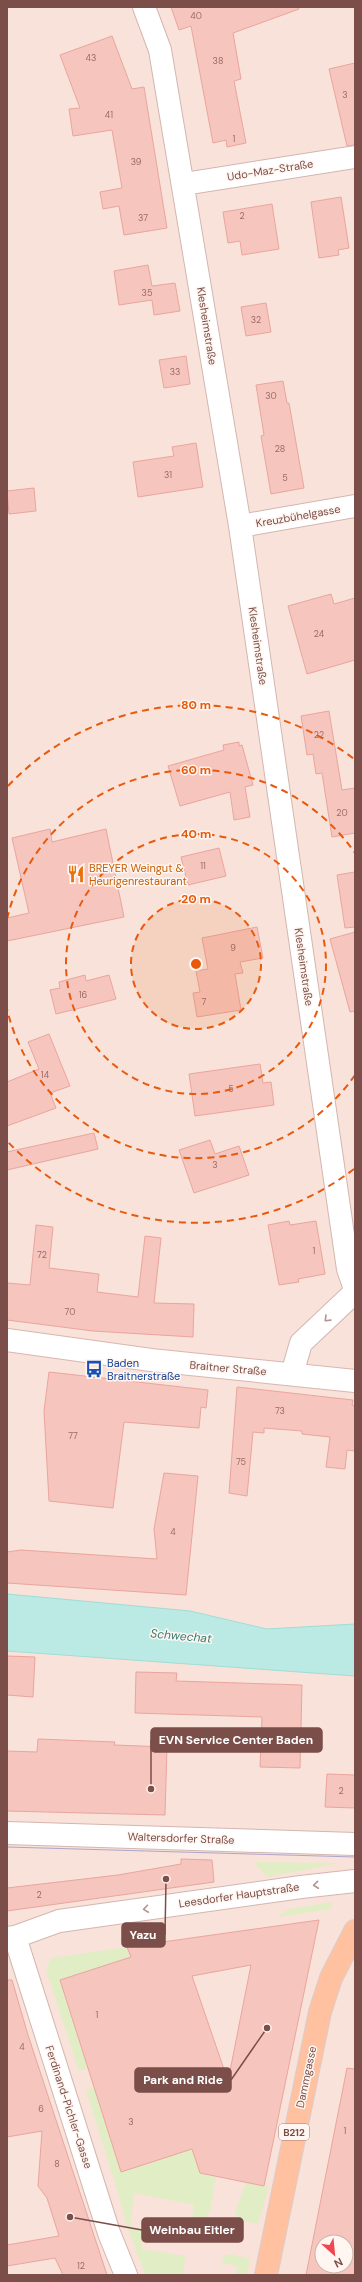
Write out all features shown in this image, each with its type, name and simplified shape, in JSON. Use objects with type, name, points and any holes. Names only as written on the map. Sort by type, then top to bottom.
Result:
[{"type":"main road","name":"Dammgasse","points":[[266,2275],[320,2012],[331,1978],[346,1945],[355,1931]]},
{"type":"street","name":"Klesheimstraße","points":[[144,7],[160,50],[184,184],[240,526],[348,1269],[355,1289]]},
{"type":"street","name":"Udo-Maz-Straße","points":[[184,184],[355,157]]},
{"type":"street","name":"Kreuzbühelgasse","points":[[240,526],[355,506]]},
{"type":"street","points":[[292,1374],[301,1344],[355,1292]]},
{"type":"street","name":"Braitner Straße","points":[[7,1340],[151,1360],[355,1381]]},
{"type":"street","name":"Waltersdorfer Straße","points":[[7,1833],[355,1844]]},
{"type":"street","name":"Leesdorfer Hauptstraße","points":[[11,1938],[59,1921],[301,1886],[355,1881]]},
{"type":"street","name":"Ferdinand-Pichler-Gasse","points":[[11,1938],[109,2233],[126,2275]]},
{"type":"shaded area","points":[[7,7],[355,7],[355,2275],[7,2275]]},
{"type":"green space","points":[[254,1862],[341,1863],[267,1877]]},
{"type":"green space","points":[[332,1902],[331,1909],[277,1917],[289,1909]]},
{"type":"green space","points":[[127,1947],[200,2173],[216,2176],[210,2212],[202,2219],[192,2219],[194,2205],[134,2193],[130,2228],[144,2231],[141,2249],[185,2256],[183,2275],[145,2275],[126,2223],[86,2090],[94,2087],[121,2171],[89,2068],[79,2071],[46,1970],[51,1958]]},
{"type":"green space","points":[[246,2182],[269,2186],[258,2224],[238,2219],[235,2213]]},
{"type":"green space","points":[[231,2254],[250,2259],[247,2275],[236,2275],[237,2266],[222,2263],[223,2256]]},
{"type":"water","name":"Schwechat","points":[[7,1594],[190,1611],[267,1629],[355,1624],[355,1676],[7,1651]]},
{"type":"building","points":[[171,7],[298,7],[299,9],[233,33],[241,79],[234,81],[246,143],[227,147],[226,140],[213,143],[191,26],[179,30]]},
{"type":"building","points":[[112,36],[132,89],[144,87],[167,228],[124,235],[119,206],[103,209],[100,192],[122,188],[112,130],[73,136],[69,109],[80,108],[60,55]]},
{"type":"building","points":[[355,63],[355,145],[347,146],[329,69]]},
{"type":"building","points":[[341,197],[349,248],[338,250],[339,255],[319,258],[311,202]]},
{"type":"building","points":[[272,204],[279,249],[242,255],[240,241],[228,243],[223,212]]},
{"type":"building","points":[[148,265],[152,286],[175,283],[180,311],[154,315],[152,300],[119,305],[114,271]]},
{"type":"building","points":[[266,303],[271,332],[246,336],[241,307]]},
{"type":"building","points":[[186,356],[190,384],[164,388],[159,360]]},
{"type":"building","points":[[283,381],[287,403],[289,403],[304,488],[271,494],[261,436],[264,435],[256,385]]},
{"type":"building","points":[[196,443],[203,487],[138,497],[133,462],[174,456],[172,447]]},
{"type":"building","points":[[34,488],[36,511],[9,514],[7,491]]},
{"type":"building","points":[[331,594],[334,604],[355,598],[355,660],[307,674],[288,606]]},
{"type":"building","points":[[329,711],[342,790],[355,788],[355,833],[332,837],[322,773],[316,774],[313,754],[307,755],[301,716]]},
{"type":"building","points":[[239,742],[239,746],[242,745],[253,785],[245,787],[250,817],[234,820],[230,792],[180,806],[168,766],[224,750],[223,745]]},
{"type":"building","points":[[50,829],[52,842],[106,829],[124,917],[7,941],[7,918],[29,913],[12,838]]},
{"type":"building","points":[[219,848],[226,876],[188,885],[181,857]]},
{"type":"building","points":[[355,872],[355,927],[345,928],[337,875]]},
{"type":"building","points":[[257,927],[263,958],[240,962],[243,973],[235,974],[241,1010],[197,1017],[193,993],[200,992],[196,971],[208,969],[202,938]]},
{"type":"building","points":[[355,932],[355,1011],[350,1012],[330,939]]},
{"type":"building","points":[[85,975],[86,981],[109,975],[116,999],[56,1014],[50,990],[60,988],[59,982]]},
{"type":"building","points":[[49,1034],[70,1086],[50,1093],[56,1108],[7,1126],[7,1082],[39,1069],[28,1042]]},
{"type":"building","points":[[260,1064],[263,1083],[271,1082],[274,1105],[195,1116],[189,1074]]},
{"type":"building","points":[[94,1133],[98,1149],[7,1170],[7,1152]]},
{"type":"building","points":[[210,1140],[215,1154],[239,1146],[249,1175],[194,1193],[179,1150]]},
{"type":"building","points":[[289,1221],[290,1225],[316,1221],[325,1274],[298,1279],[299,1282],[279,1285],[268,1225]]},
{"type":"building","points":[[36,1225],[53,1227],[49,1268],[99,1274],[97,1292],[138,1297],[145,1236],[161,1238],[154,1303],[194,1304],[193,1337],[93,1331],[7,1320],[7,1283],[30,1285]]},
{"type":"building","points":[[49,1372],[208,1390],[206,1408],[201,1407],[199,1428],[124,1422],[113,1508],[49,1501],[44,1411]]},
{"type":"building","points":[[237,1387],[353,1400],[352,1405],[355,1406],[355,1451],[347,1450],[345,1469],[326,1467],[330,1437],[302,1434],[302,1431],[264,1428],[264,1433],[253,1432],[247,1496],[229,1493]]},
{"type":"building","points":[[164,1473],[198,1476],[186,1595],[7,1583],[7,1552],[21,1550],[157,1559],[154,1529]]},
{"type":"building","points":[[7,1656],[35,1657],[33,1697],[7,1695]]},
{"type":"building","points":[[136,1672],[177,1673],[176,1681],[302,1685],[300,1768],[260,1767],[262,1717],[135,1713]]},
{"type":"building","points":[[38,1739],[115,1742],[114,1745],[167,1747],[165,1815],[7,1811],[7,1751],[37,1752]]},
{"type":"building","points":[[327,1774],[355,1775],[355,1808],[325,1807]]},
{"type":"building","points":[[181,1859],[212,1860],[214,1882],[7,1911],[7,1888],[118,1875],[181,1864]]},
{"type":"building","points":[[319,1920],[264,2186],[200,2173],[192,2149],[121,2172],[60,1980],[131,1957],[127,1947]],"holes":[[[251,1965],[228,2081],[192,1976]]]},
{"type":"building","points":[[7,1980],[12,1980],[28,2035],[107,2275],[63,2275],[55,2258],[7,2266],[7,2245],[59,2236],[47,2198],[38,2186],[42,2131],[7,2137]]},
{"type":"building","points":[[347,2068],[355,2069],[355,2275],[306,2275],[314,2235],[314,2274],[354,2274],[354,2234],[314,2234]]},
{"type":"tram line","points":[[7,1847],[355,1857]]},
{"type":"place","name":"BREYER Weingut & Heurigenrestaurant","points":[[76,874]]},
{"type":"place","name":"Baden Braitnerstraße","points":[[94,1369]]},
{"type":"place","name":"EVN Service Center Baden","points":[[151,1789]]},
{"type":"place","name":"Yazu","points":[[166,1879]]},
{"type":"place","name":"Park and Ride","points":[[267,2028]]},
{"type":"place","name":"Weinbau Eitler","points":[[70,2217]]}]
